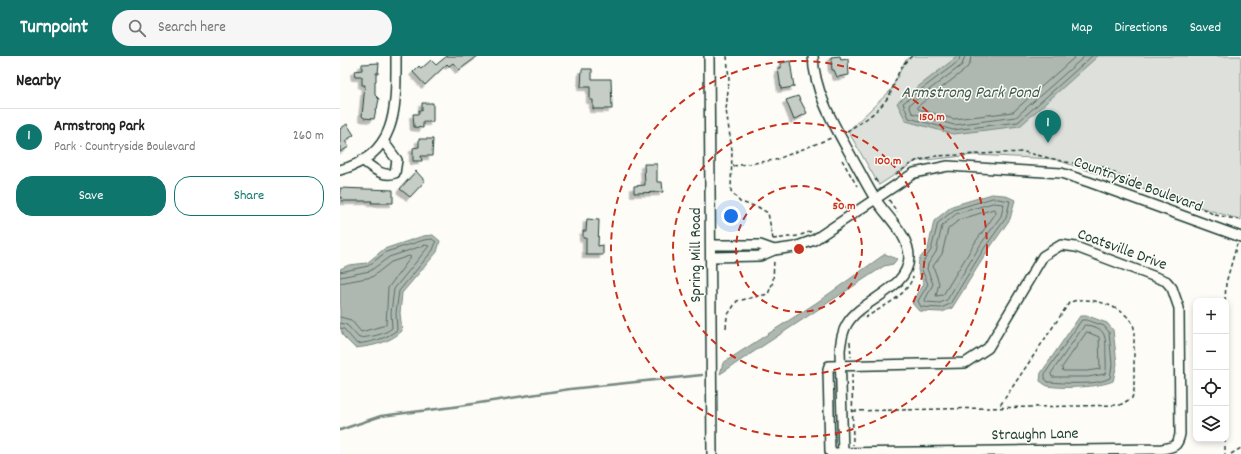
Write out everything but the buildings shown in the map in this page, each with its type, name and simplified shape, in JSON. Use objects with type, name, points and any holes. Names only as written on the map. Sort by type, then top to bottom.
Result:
[{"type":"street","points":[[340,170],[350,167],[368,157],[384,141],[391,127],[396,103],[396,56]]},
{"type":"street","name":"Spring Mill Road","points":[[709,56],[712,245],[712,454]]},
{"type":"street","points":[[813,56],[815,74],[824,101],[839,134],[875,199],[905,240],[909,255],[908,265],[903,276],[891,287],[864,306],[847,324],[842,335],[841,365],[843,454],[830,452],[828,369],[829,366],[841,365]]},
{"type":"street","points":[[362,160],[379,172],[389,175],[395,172],[397,160],[384,141]]},
{"type":"street","name":"Countryside Boulevard","points":[[712,257],[760,256],[774,250],[795,247],[814,240],[875,199],[883,188],[914,173],[948,166],[1061,174],[1089,182],[1240,237]]},
{"type":"street","points":[[712,245],[760,245],[774,250]]},
{"type":"street","name":"Coatsville Drive","points":[[841,365],[965,363],[988,348],[1043,256],[1061,245],[1076,247],[1166,282],[1172,288],[1179,308],[1180,434],[1178,445]]},
{"type":"street","name":"Straughn Lane","points":[[843,454],[1162,449],[1178,445]]},
{"type":"path","points":[[726,328],[727,316],[737,301],[762,297],[768,294],[771,290],[773,282],[774,250],[768,213],[740,202],[731,191],[732,150],[726,110],[729,80],[727,56]]},
{"type":"path","points":[[895,175],[916,161],[935,156],[1024,152],[1066,162],[1103,167],[1148,191],[1180,197],[1210,213],[1223,218],[1241,220]]},
{"type":"path","points":[[883,188],[898,212]]},
{"type":"path","points":[[773,239],[798,236],[817,229]]},
{"type":"path","points":[[1225,298],[1226,283],[1240,237]]},
{"type":"path","points":[[864,319],[907,288],[914,273]]},
{"type":"path","points":[[853,411],[1116,405],[1132,398],[1135,382],[1134,328],[1131,319],[1124,313],[1090,300],[1079,299],[1069,303],[998,407]]},
{"type":"path","points":[[851,335],[854,453]]},
{"type":"path","points":[[1225,442],[1225,454]]},
{"type":"path","points":[[1231,454],[1241,448]]},
{"type":"shaded area","points":[[912,56],[1241,56],[1241,220],[1148,191],[1054,159],[974,155],[916,161],[879,185],[848,131],[891,90],[905,61]]},
{"type":"water","name":"Armstrong Park Pond","points":[[958,56],[1098,56],[1020,126],[953,134],[906,121],[897,103]]},
{"type":"water","points":[[992,194],[1004,195],[1015,200],[1010,219],[989,249],[952,308],[942,312],[919,311],[912,303],[924,284],[918,270],[919,259],[928,249],[934,221],[952,206]]},
{"type":"water","points":[[433,235],[440,241],[437,252],[402,293],[400,313],[402,331],[386,341],[355,348],[343,336],[340,326],[340,269],[349,265],[367,263],[384,249],[423,236]]},
{"type":"water","points":[[885,254],[897,259],[893,264],[884,266],[720,374],[723,363],[816,303]]},
{"type":"water","points":[[1080,316],[1088,316],[1107,323],[1113,330],[1117,364],[1113,381],[1099,385],[1081,387],[1047,386],[1040,381],[1041,373]]},
{"type":"waterway","points":[[340,430],[381,416],[453,407],[570,389],[702,375]]},
{"type":"place","name":"Armstrong Park","points":[[1048,143]]}]
